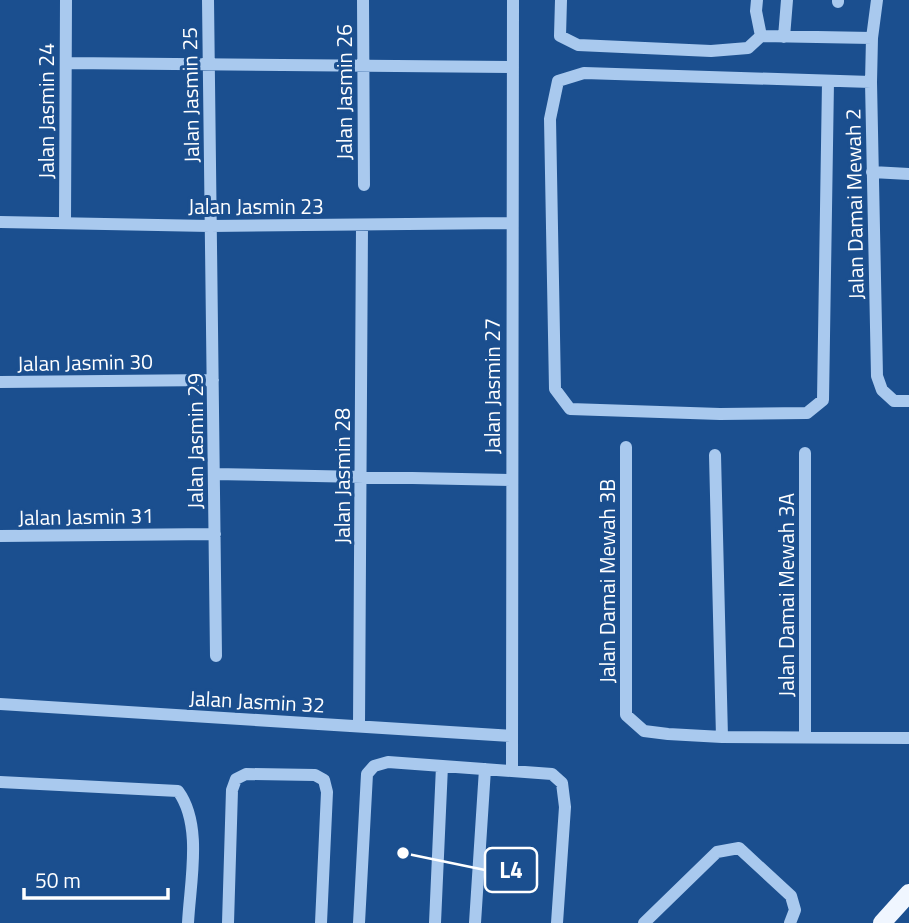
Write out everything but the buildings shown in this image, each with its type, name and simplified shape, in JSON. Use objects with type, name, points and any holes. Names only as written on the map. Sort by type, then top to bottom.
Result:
[{"type":"main road","points":[[882,923],[909,893]]},
{"type":"street","name":"Jalan Jasmin 24","points":[[65,222],[66,0]]},
{"type":"street","name":"Jalan Jasmin 25","points":[[208,0],[210,226]]},
{"type":"street","name":"Jalan Jasmin 26","points":[[363,0],[364,185]]},
{"type":"street","name":"Jalan Jasmin 27","points":[[512,771],[513,0]]},
{"type":"street","points":[[561,0],[560,36],[578,46],[711,51],[748,48],[761,36],[872,38]]},
{"type":"street","points":[[757,0],[756,11],[761,36]]},
{"type":"street","points":[[784,37],[787,0]]},
{"type":"street","name":"Jalan Damai Mewah 2","points":[[877,0],[872,38],[877,376],[883,390],[894,401],[909,401]]},
{"type":"street","points":[[66,62],[513,67]]},
{"type":"street","points":[[828,82],[823,400],[807,413],[720,414],[570,410],[555,389],[550,119],[558,81],[584,73],[872,82]]},
{"type":"street","points":[[872,172],[909,174]]},
{"type":"street","name":"Jalan Jasmin 23","points":[[0,222],[210,226],[512,223]]},
{"type":"street","name":"Jalan Jasmin 29","points":[[210,226],[216,656]]},
{"type":"street","name":"Jalan Jasmin 28","points":[[359,726],[362,226]]},
{"type":"street","name":"Jalan Jasmin 30","points":[[0,382],[214,380]]},
{"type":"street","name":"Jalan Damai Mewah 3B","points":[[626,447],[626,715],[644,731],[722,737]]},
{"type":"street","name":"Jalan Damai Mewah 3A","points":[[805,453],[805,737]]},
{"type":"street","points":[[715,455],[722,737],[909,738]]},
{"type":"street","points":[[214,474],[512,480]]},
{"type":"street","name":"Jalan Jasmin 31","points":[[0,536],[215,534]]},
{"type":"street","name":"Jalan Jasmin 32","points":[[0,704],[512,736]]},
{"type":"street","points":[[359,923],[367,774],[374,766],[388,762],[552,774],[562,783],[565,807],[557,923]]},
{"type":"street","points":[[435,923],[442,766]]},
{"type":"street","points":[[475,923],[485,769]]},
{"type":"street","points":[[228,923],[232,790],[236,779],[246,774],[316,775],[324,780],[327,792],[321,923]]},
{"type":"street","points":[[0,782],[178,791],[187,803],[193,831],[188,923]]},
{"type":"street","points":[[644,923],[717,852],[738,848],[791,897],[795,911],[790,923]]},
{"type":"place","name":"L4","points":[[403,853]]}]
